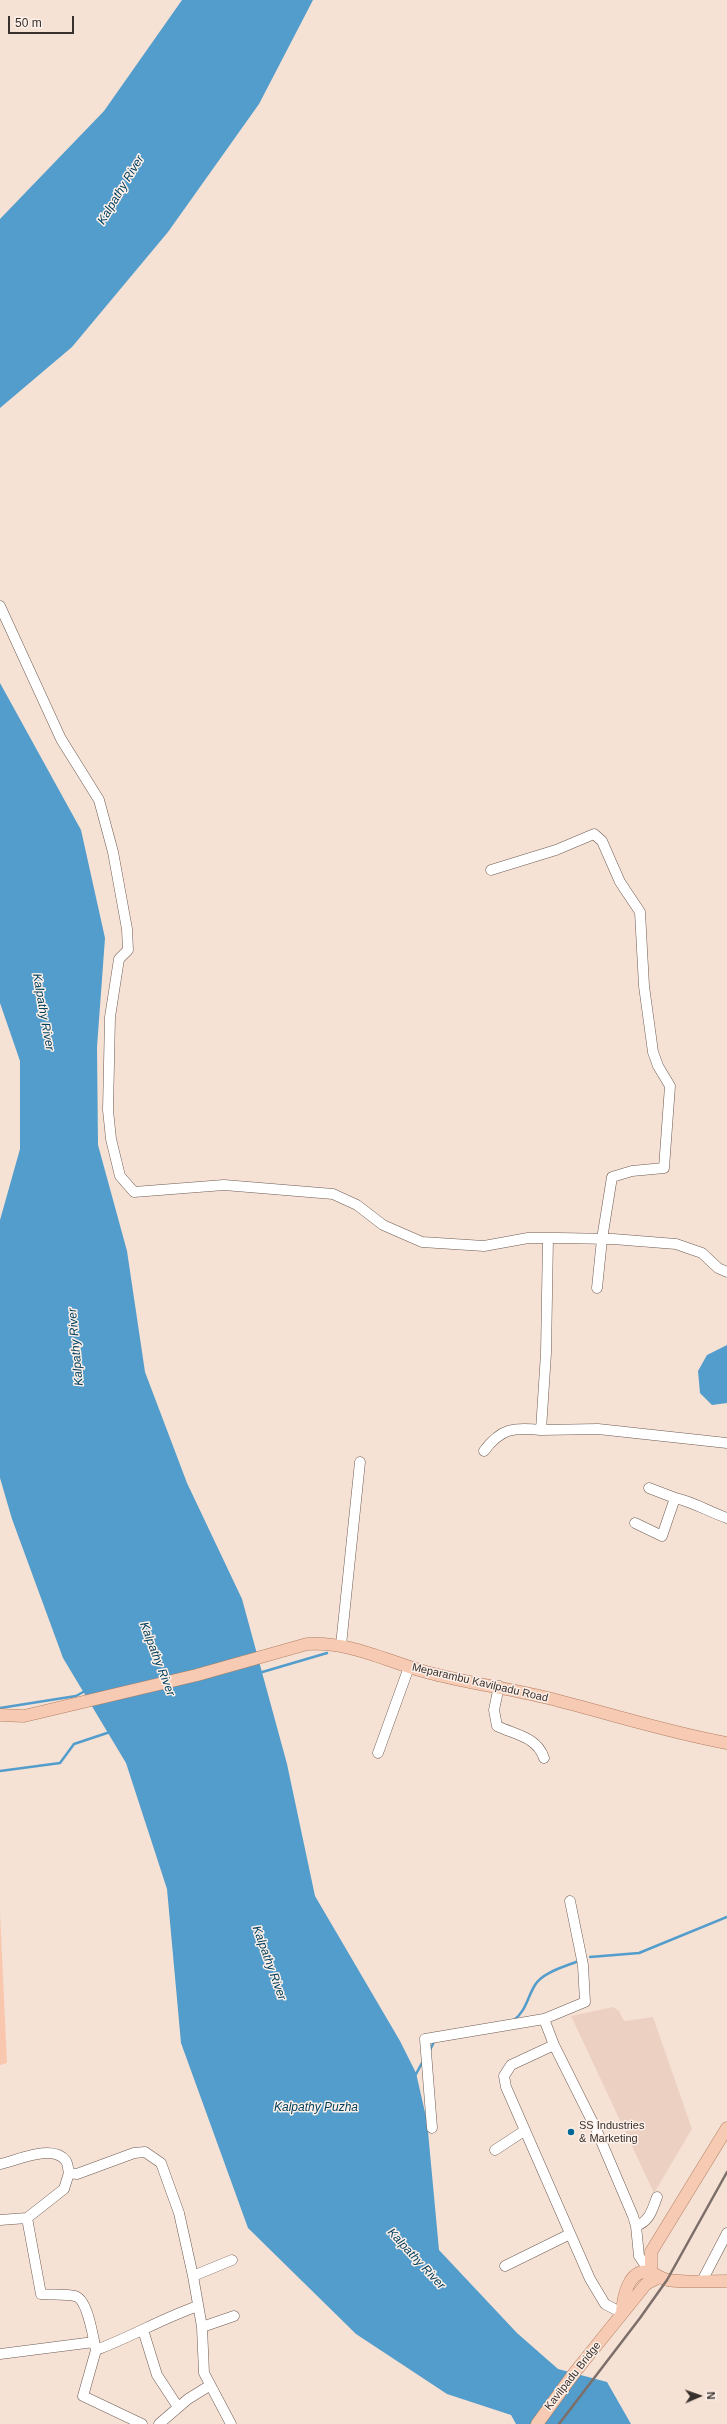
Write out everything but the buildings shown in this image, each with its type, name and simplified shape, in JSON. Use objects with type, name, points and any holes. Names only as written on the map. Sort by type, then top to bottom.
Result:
[{"type":"main road","name":"Meparambu Kavilpadu Road","points":[[0,1715],[24,1716],[197,1675],[306,1644],[324,1643],[341,1645],[409,1667],[447,1677],[499,1686],[669,1731],[727,1742]]},
{"type":"main road","points":[[653,2276],[651,2252],[727,2128]]},
{"type":"main road","points":[[622,2313],[624,2295],[629,2282],[640,2274],[667,2280],[727,2281]]},
{"type":"main road","name":"Kavilpadu Bridge","points":[[537,2424],[575,2372],[611,2329],[622,2313]]},
{"type":"street","points":[[0,606],[61,739],[99,800],[113,852],[127,929],[128,950],[119,959],[110,1017],[108,1110],[111,1139],[120,1176],[134,1192],[224,1185],[333,1194],[357,1205],[383,1225],[422,1242],[484,1246],[528,1238],[548,1238],[602,1239],[676,1244],[702,1253],[718,1268],[727,1272]]},
{"type":"street","points":[[491,870],[556,850],[594,834],[602,841],[620,882],[640,912],[644,986],[653,1052],[658,1066],[670,1086],[664,1168],[632,1171],[612,1177],[602,1239],[597,1288]]},
{"type":"street","points":[[541,1430],[546,1353],[548,1238]]},
{"type":"street","points":[[484,1451],[503,1431],[525,1428],[541,1430],[598,1429],[727,1443]]},
{"type":"street","points":[[341,1645],[360,1462]]},
{"type":"street","points":[[649,1488],[675,1498],[693,1502],[715,1514],[727,1518]]},
{"type":"street","points":[[635,1523],[662,1536],[675,1498]]},
{"type":"street","points":[[378,1753],[409,1667]]},
{"type":"street","points":[[499,1686],[494,1710],[497,1726],[530,1739],[541,1749],[544,1758]]},
{"type":"street","points":[[432,2128],[425,2039],[544,2019],[585,2002],[583,1965],[570,1901]]},
{"type":"street","points":[[544,2019],[554,2045],[596,2129],[636,2226],[639,2256],[653,2276]]},
{"type":"street","points":[[554,2045],[511,2065],[504,2076],[506,2087],[590,2280],[605,2304],[622,2313]]},
{"type":"street","points":[[495,2150],[524,2131]]},
{"type":"street","points":[[69,2173],[77,2174],[134,2153],[145,2152],[161,2163],[179,2213],[193,2276],[202,2327],[204,2373],[209,2386],[230,2424]]},
{"type":"street","points":[[0,2164],[41,2153],[56,2154],[66,2161],[69,2173],[64,2189],[27,2218],[0,2220]]},
{"type":"street","points":[[636,2226],[644,2223],[650,2215],[657,2197]]},
{"type":"street","points":[[27,2218],[41,2294],[77,2296],[82,2301],[91,2323],[95,2346],[83,2396],[142,2424]]},
{"type":"street","points":[[505,2266],[570,2234]]},
{"type":"street","points":[[702,2281],[727,2234]]},
{"type":"street","points":[[193,2276],[232,2260]]},
{"type":"street","points":[[0,2354],[95,2346],[144,2330],[176,2314],[198,2306]]},
{"type":"street","points":[[202,2327],[234,2316]]},
{"type":"street","points":[[144,2330],[157,2375],[178,2407]]},
{"type":"street","points":[[159,2424],[178,2407],[209,2386]]},
{"type":"shaded area","points":[[0,1913],[7,2063],[0,2065]]},
{"type":"shaded area","points":[[613,2007],[619,2011],[624,2021],[653,2017],[692,2129],[654,2193],[571,2016]]},
{"type":"water","name":"Kalpathy River","points":[[182,0],[313,0],[259,104],[168,232],[72,347],[0,408],[0,219],[104,111]]},
{"type":"water","name":"Kalpathy Puzha","points":[[0,683],[81,830],[105,938],[97,1047],[98,1145],[127,1251],[145,1372],[187,1483],[242,1599],[287,1764],[315,1896],[400,2041],[416,2073],[427,2121],[439,2250],[517,2333],[558,2369],[607,2382],[631,2424],[516,2424],[511,2415],[447,2394],[356,2334],[248,2228],[181,2043],[167,1889],[126,1763],[63,1658],[12,1519],[0,1478],[0,1220],[20,1149],[20,1061],[0,1003]]},
{"type":"water","points":[[727,1345],[727,1403],[712,1405],[700,1393],[698,1371],[707,1355]]},
{"type":"waterway","points":[[259,1673],[327,1653]]},
{"type":"waterway","points":[[0,1708],[76,1696],[85,1691]]},
{"type":"waterway","points":[[0,1771],[60,1763],[74,1744],[110,1732]]},
{"type":"waterway","points":[[590,1957],[639,1953],[727,1917]]},
{"type":"waterway","points":[[514,2020],[521,2013],[538,1981],[553,1971],[576,1962]]},
{"type":"waterway","points":[[430,2050],[435,2040]]},
{"type":"waterway","points":[[415,2076],[423,2061]]},
{"type":"railway","points":[[559,2424],[640,2318],[667,2280],[727,2172]]},
{"type":"place","name":"SS Industries & Marketing","points":[[571,2132]]}]
